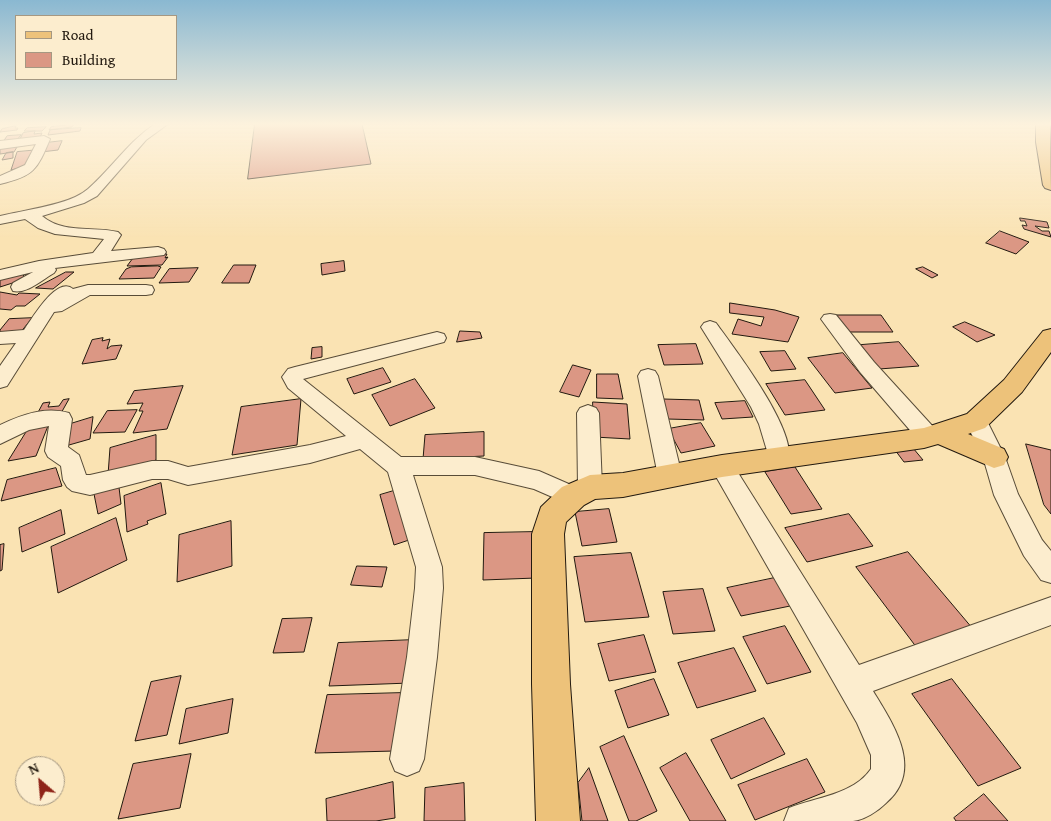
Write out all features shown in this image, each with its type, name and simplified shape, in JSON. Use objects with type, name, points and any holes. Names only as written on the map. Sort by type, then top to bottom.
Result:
[{"type":"main road","points":[[1046,162],[1051,185]]},
{"type":"main road","points":[[558,821],[551,684],[548,534],[552,516],[581,492],[722,466],[886,444],[934,435],[976,421],[1013,386],[1051,336]]},
{"type":"main road","points":[[934,435],[994,457]]},
{"type":"street","points":[[0,180],[24,172],[36,162]]},
{"type":"street","points":[[0,220],[28,210],[80,200],[92,193],[120,162]]},
{"type":"street","points":[[28,210],[43,225],[60,231],[113,235],[111,241],[98,256]]},
{"type":"street","points":[[0,275],[28,268],[98,256],[158,252]]},
{"type":"street","points":[[19,287],[51,268],[71,260]]},
{"type":"street","points":[[46,311],[63,304],[77,294],[96,285],[110,280],[116,282]]},
{"type":"street","points":[[88,290],[146,290]]},
{"type":"street","points":[[0,381],[50,305],[66,292]]},
{"type":"street","points":[[830,318],[867,367],[934,435]]},
{"type":"street","points":[[710,327],[757,398],[778,445],[779,458]]},
{"type":"street","points":[[0,338],[29,336]]},
{"type":"street","points":[[437,338],[295,374],[292,377],[295,383],[390,462],[398,466],[475,466],[581,492],[588,413]]},
{"type":"street","points":[[648,376],[670,476]]},
{"type":"street","points":[[0,436],[27,423],[49,417],[61,419],[56,451],[67,455],[74,465],[74,480],[80,484],[90,485],[152,470],[168,470],[188,476],[243,467],[353,443],[361,437]]},
{"type":"street","points":[[976,421],[994,457],[1006,495],[1034,548],[1051,571]]},
{"type":"street","points":[[398,466],[429,567],[429,588],[422,657],[407,759]]},
{"type":"street","points":[[722,466],[852,683],[886,749],[889,763],[887,776],[862,800],[802,821]]},
{"type":"street","points":[[852,683],[1051,611]]},
{"type":"building","points":[[14,162],[30,162],[28,166],[11,170]]},
{"type":"building","points":[[250,162],[371,162],[371,164],[248,179]]},
{"type":"building","points":[[1020,218],[1047,222],[1049,228],[1035,226],[1042,231],[1049,231],[1051,237],[1024,229],[1022,225],[1027,226],[1025,221],[1021,221]]},
{"type":"building","points":[[1000,231],[1029,242],[1016,254],[986,243]]},
{"type":"building","points":[[167,254],[165,258],[168,257],[162,265],[127,266],[133,258]]},
{"type":"building","points":[[344,261],[345,271],[322,275],[321,264]]},
{"type":"building","points":[[234,265],[256,265],[249,283],[222,283]]},
{"type":"building","points":[[131,267],[161,267],[154,278],[119,279],[126,269]]},
{"type":"building","points":[[923,267],[938,275],[932,278],[916,269]]},
{"type":"building","points":[[198,268],[189,282],[159,283],[169,269]]},
{"type":"building","points":[[22,272],[25,279],[0,287],[0,279]]},
{"type":"building","points":[[66,272],[74,272],[53,289],[36,288]]},
{"type":"building","points":[[0,292],[17,295],[19,293],[40,294],[25,306],[16,306],[11,310],[0,309]]},
{"type":"building","points":[[730,303],[775,310],[799,317],[788,342],[732,334],[738,319],[761,326],[764,317],[730,313]]},
{"type":"building","points":[[837,315],[881,315],[893,332],[848,332]]},
{"type":"building","points":[[32,318],[20,333],[0,334],[0,330],[9,319]]},
{"type":"building","points":[[965,322],[995,335],[977,342],[953,327]]},
{"type":"building","points":[[460,331],[480,332],[482,338],[457,342]]},
{"type":"building","points":[[103,338],[102,341],[110,339],[107,349],[111,346],[122,345],[116,359],[82,364],[92,340]]},
{"type":"building","points":[[899,342],[919,366],[879,369],[860,345]]},
{"type":"building","points":[[696,344],[703,364],[664,365],[658,345]]},
{"type":"building","points":[[322,347],[322,357],[311,359],[312,348]]},
{"type":"building","points":[[785,351],[796,369],[771,371],[760,352]]},
{"type":"building","points":[[843,353],[872,388],[835,393],[808,358]]},
{"type":"building","points":[[573,365],[591,370],[579,397],[560,392]]},
{"type":"building","points":[[383,368],[391,382],[354,394],[347,379]]},
{"type":"building","points":[[597,374],[618,374],[623,399],[597,398]]},
{"type":"building","points":[[415,379],[435,408],[390,426],[372,395]]},
{"type":"building","points":[[805,380],[825,410],[785,415],[766,384]]},
{"type":"building","points":[[183,386],[167,429],[133,433],[143,411],[139,411],[143,403],[127,404],[134,391]]},
{"type":"building","points":[[69,399],[60,415],[35,418],[43,403],[50,402],[48,407],[59,406],[63,400]]},
{"type":"building","points":[[301,399],[297,445],[232,455],[241,407]]},
{"type":"building","points":[[663,399],[699,400],[704,420],[667,419]]},
{"type":"building","points":[[745,401],[753,417],[722,419],[715,403]]},
{"type":"building","points":[[593,402],[627,404],[630,439],[594,437]]},
{"type":"building","points":[[137,410],[125,432],[93,433],[107,411]]},
{"type":"building","points":[[93,417],[90,439],[62,447],[67,425]]},
{"type":"building","points":[[50,421],[36,456],[8,461],[29,427]]},
{"type":"building","points":[[701,423],[715,446],[681,453],[668,429]]},
{"type":"building","points":[[484,432],[484,456],[423,459],[425,435]]},
{"type":"building","points":[[156,435],[156,460],[108,475],[110,448]]},
{"type":"building","points":[[1026,444],[1051,450],[1051,514],[1044,505]]},
{"type":"building","points":[[913,448],[923,460],[904,462],[895,450]]},
{"type":"building","points":[[795,467],[822,509],[791,514],[765,472]]},
{"type":"building","points":[[56,468],[62,486],[1,501],[7,480]]},
{"type":"building","points":[[118,479],[121,504],[98,514],[91,488]]},
{"type":"building","points":[[161,483],[166,514],[147,521],[148,524],[127,532],[124,496]]},
{"type":"building","points":[[397,490],[412,539],[394,545],[380,495]]},
{"type":"building","points":[[609,509],[617,542],[582,546],[575,512]]},
{"type":"building","points":[[61,510],[65,534],[22,552],[19,528]]},
{"type":"building","points":[[849,514],[873,546],[807,562],[785,528]]},
{"type":"building","points":[[116,518],[127,560],[58,593],[51,547]]},
{"type":"building","points":[[231,521],[232,566],[177,582],[179,535]]},
{"type":"building","points":[[534,532],[536,578],[483,580],[484,533]]},
{"type":"building","points":[[4,544],[2,570],[0,571],[0,545]]},
{"type":"building","points":[[908,552],[973,629],[917,648],[856,567]]},
{"type":"building","points":[[631,553],[649,617],[585,622],[574,557]]},
{"type":"building","points":[[357,566],[387,567],[382,587],[351,585]]},
{"type":"building","points":[[779,577],[795,605],[741,616],[727,588]]},
{"type":"building","points":[[703,589],[715,631],[673,634],[663,592]]},
{"type":"building","points":[[312,618],[304,652],[273,653],[282,619]]},
{"type":"building","points":[[785,626],[811,672],[767,684],[743,637]]},
{"type":"building","points":[[644,635],[656,672],[609,681],[598,644]]},
{"type":"building","points":[[414,640],[410,683],[329,686],[338,643]]},
{"type":"building","points":[[734,648],[756,691],[697,708],[678,663]]},
{"type":"building","points":[[181,676],[167,735],[135,741],[151,682]]},
{"type":"building","points":[[654,679],[669,715],[628,728],[615,691]]},
{"type":"building","points":[[952,679],[1021,768],[978,786],[912,694]]},
{"type":"building","points":[[402,693],[395,751],[315,753],[327,695]]},
{"type":"building","points":[[233,699],[228,733],[179,744],[186,709]]},
{"type":"building","points":[[764,718],[785,754],[731,779],[711,740]]},
{"type":"building","points":[[624,736],[657,811],[636,821],[629,821],[600,747]]},
{"type":"building","points":[[686,753],[726,821],[690,821],[660,768]]},
{"type":"building","points":[[191,754],[180,808],[118,819],[133,764]]},
{"type":"building","points":[[807,759],[825,792],[755,820],[738,785]]},
{"type":"building","points":[[589,768],[608,821],[582,821],[578,783]]},
{"type":"building","points":[[393,782],[395,818],[376,821],[327,821],[326,799]]},
{"type":"building","points":[[464,783],[465,821],[424,821],[425,788]]},
{"type":"building","points":[[984,794],[1008,821],[956,821],[954,818]]}]
